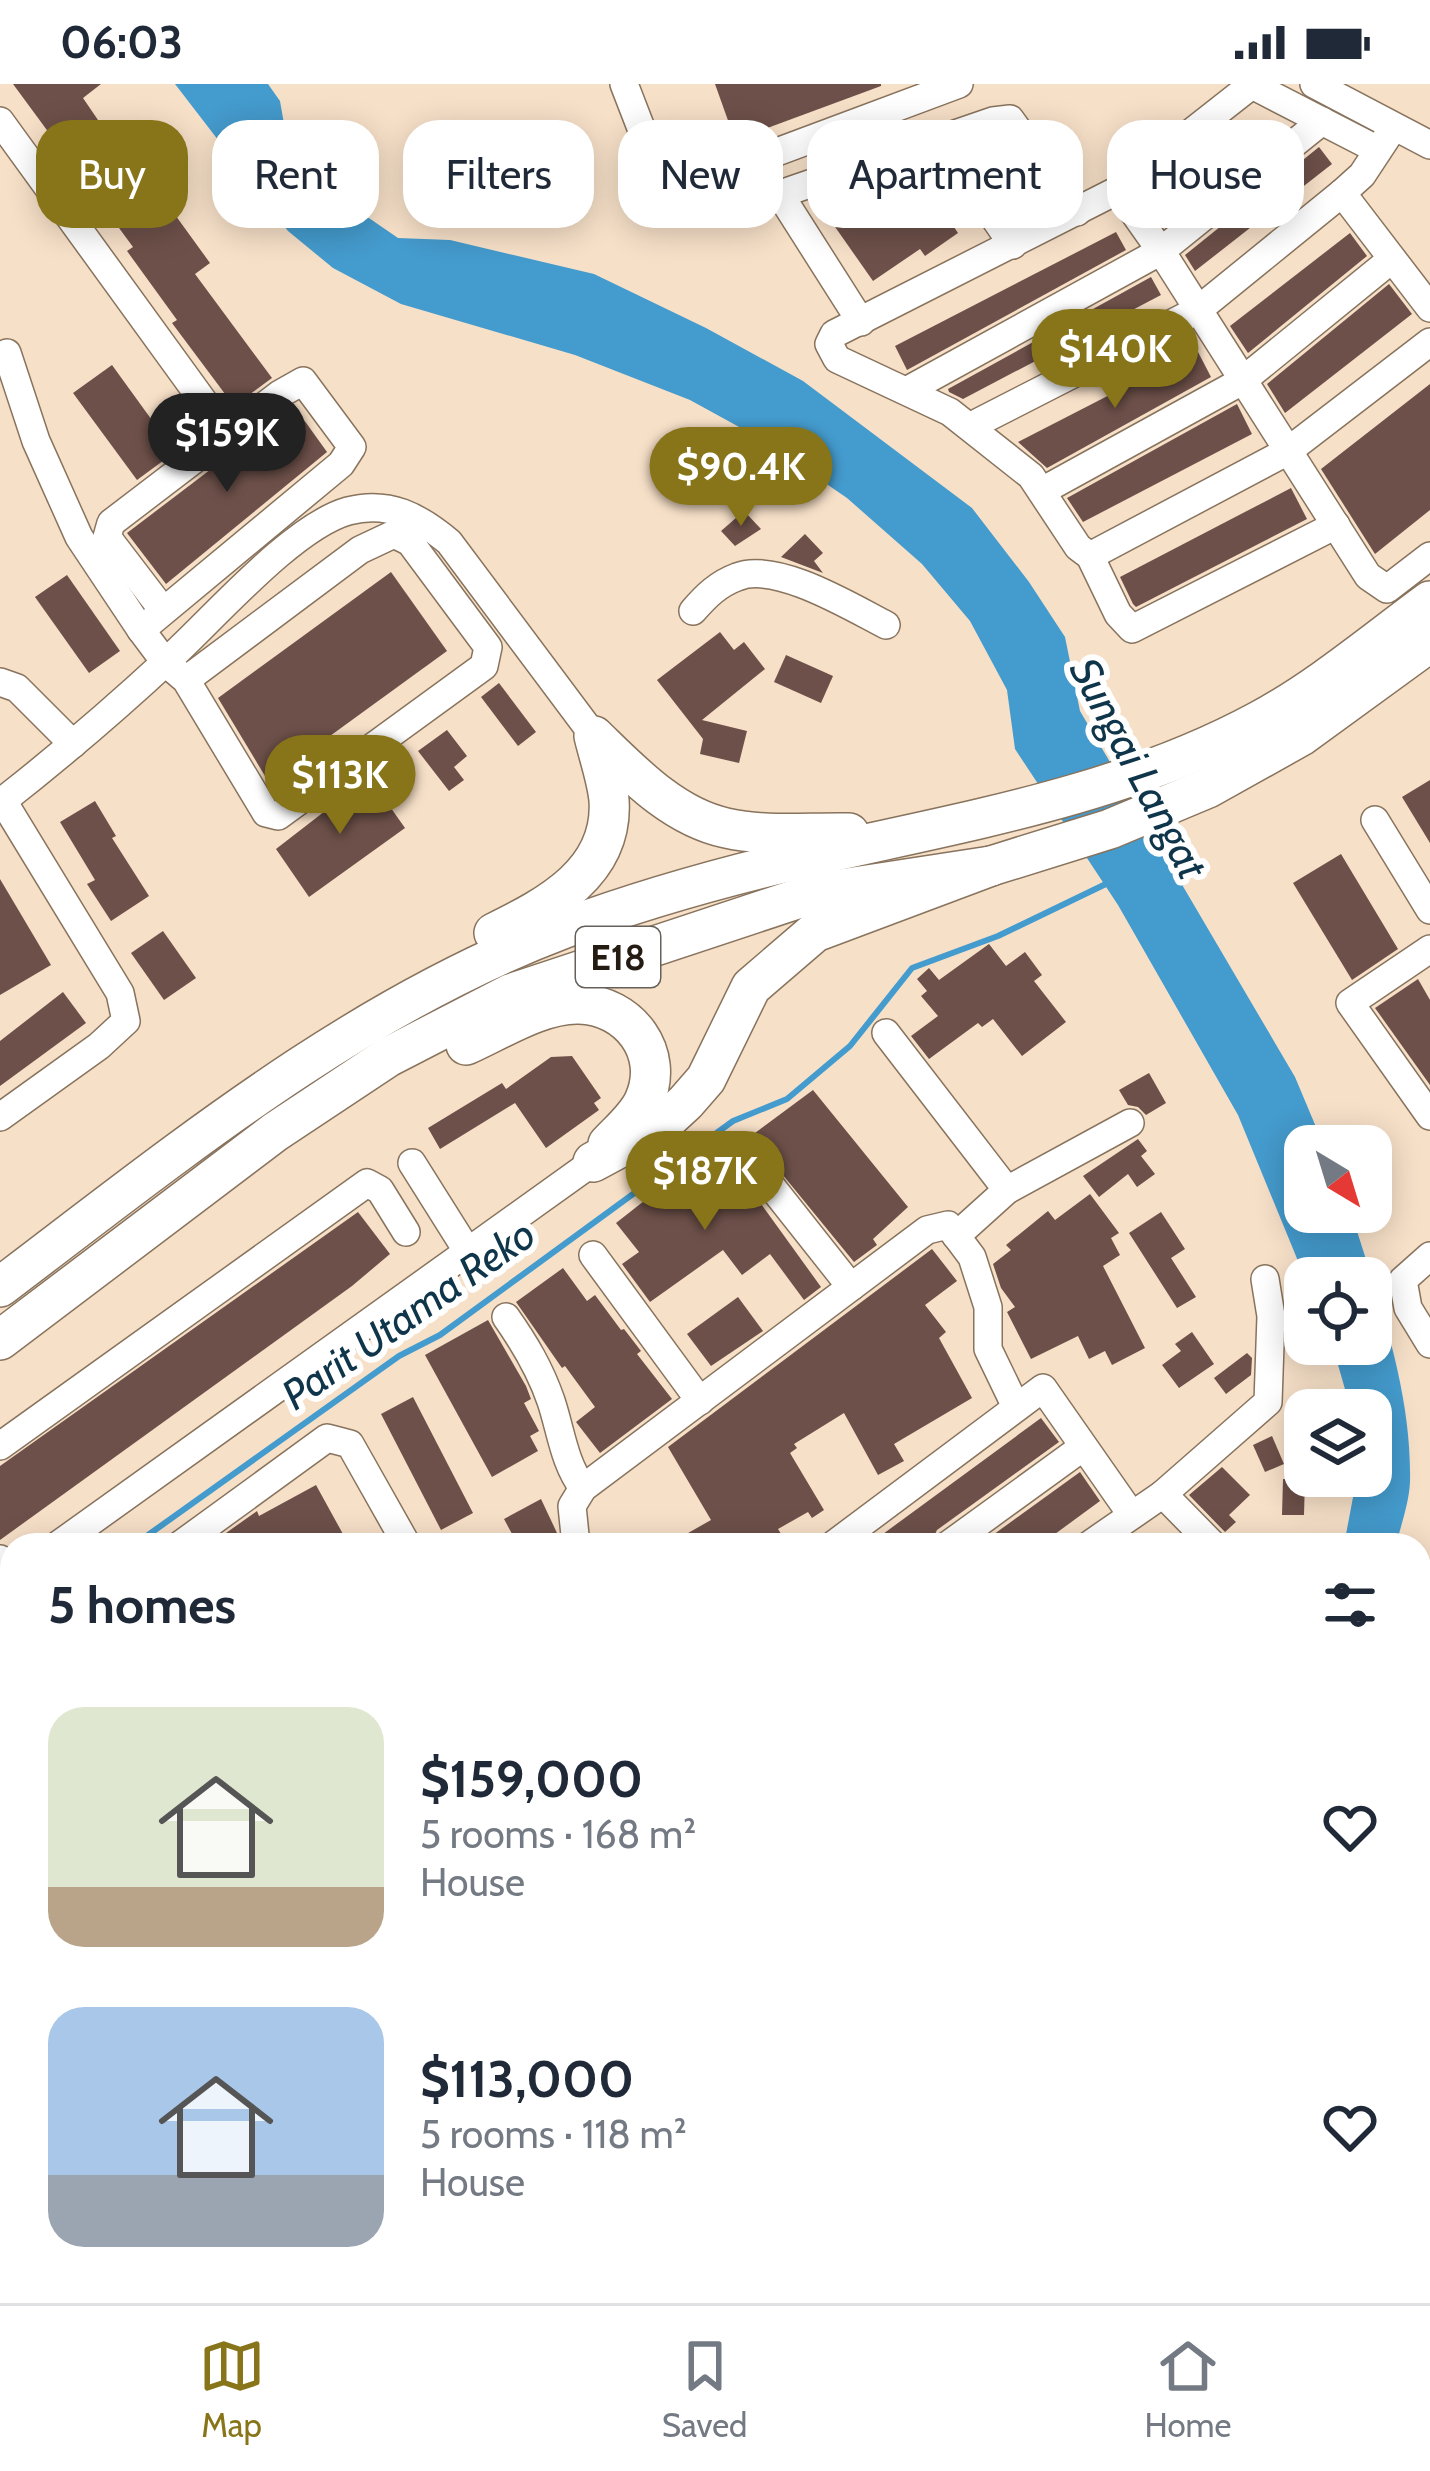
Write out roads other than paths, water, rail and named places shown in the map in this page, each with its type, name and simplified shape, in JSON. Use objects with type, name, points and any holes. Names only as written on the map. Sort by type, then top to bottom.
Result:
[{"type":"highway","name":"E18","points":[[0,1287],[251,1099],[395,1009],[562,929],[666,895],[790,861],[970,822],[1092,787],[1198,749],[1260,720],[1430,601]]},
{"type":"highway","name":"E18","points":[[10,1332],[275,1132],[388,1057],[510,994],[814,892],[992,866],[1110,830],[1208,788],[1301,736],[1430,642]]},
{"type":"highway","points":[[594,736],[645,786],[726,828],[914,836]]},
{"type":"highway","points":[[395,1009],[452,958],[560,897],[587,873],[608,823],[609,798],[594,736]]},
{"type":"highway","points":[[593,1162],[660,1126],[686,1102],[706,1079],[751,987],[815,932],[992,866]]},
{"type":"highway","points":[[275,1132],[542,1010],[577,1003],[610,1009],[634,1026],[649,1054],[651,1076],[644,1103],[593,1162]]},
{"type":"street","points":[[624,84],[660,177],[686,187],[959,84]]},
{"type":"street","points":[[1314,84],[1385,139]]},
{"type":"street","points":[[1207,120],[1252,85],[1322,121],[1385,139],[1430,145]]},
{"type":"street","points":[[0,121],[214,416]]},
{"type":"street","points":[[908,390],[1161,251],[1322,121]]},
{"type":"street","points":[[971,426],[1198,310],[1342,194],[1362,175],[1385,139]]},
{"type":"street","points":[[807,184],[789,190],[785,198],[861,322]]},
{"type":"street","points":[[1342,194],[1430,308]]},
{"type":"street","points":[[1001,228],[1013,245]]},
{"type":"street","points":[[1046,228],[834,334],[829,344],[838,358],[971,426],[1031,476],[1078,547],[1090,556],[1118,614],[1132,629],[1336,525]]},
{"type":"street","points":[[1145,228],[1368,576],[1387,589],[1430,556]]},
{"type":"street","points":[[1042,491],[1242,381],[1392,259]]},
{"type":"street","points":[[1090,556],[1288,451],[1430,342]]},
{"type":"street","points":[[0,1117],[126,1021],[121,993],[2,802],[73,744],[176,671],[360,550],[394,534],[410,542],[488,647],[484,666],[278,816],[266,813],[176,671],[141,630],[79,537],[36,441],[7,353]]},
{"type":"street","points":[[141,630],[341,464],[352,447],[303,381],[111,523],[107,537],[162,609]]},
{"type":"street","points":[[176,671],[313,528],[347,511],[398,510],[421,520],[449,542],[594,736]]},
{"type":"street","points":[[693,611],[712,590],[741,574],[763,574],[809,587],[886,625]]},
{"type":"street","points":[[0,682],[17,688],[73,744]]},
{"type":"street","points":[[1375,820],[1430,910]]},
{"type":"street","points":[[1430,949],[1350,1003],[1430,1116]]},
{"type":"street","points":[[886,1033],[1007,1190]]},
{"type":"street","points":[[956,1236],[1007,1190],[1130,1124]]},
{"type":"street","points":[[745,1153],[851,1287]]},
{"type":"street","points":[[75,1533],[593,1162]]},
{"type":"street","points":[[412,1163],[468,1252]]},
{"type":"street","points":[[0,1446],[367,1183],[380,1190],[406,1232]]},
{"type":"street","points":[[575,1533],[572,1506],[583,1488],[927,1231],[948,1225],[972,1257],[988,1307],[988,1349],[1016,1407]]},
{"type":"street","points":[[593,1255],[700,1401]]},
{"type":"street","points":[[1430,1256],[1403,1280],[1408,1308],[1430,1344]]},
{"type":"street","points":[[1105,1533],[1163,1494],[1268,1402],[1270,1316],[1265,1279]]},
{"type":"street","points":[[506,1317],[534,1358],[565,1444],[569,1470],[583,1488]]},
{"type":"street","points":[[848,1533],[1042,1388],[1131,1514]]},
{"type":"street","points":[[199,1533],[327,1438],[350,1444],[400,1533]]},
{"type":"street","points":[[965,1533],[1084,1447]]},
{"type":"street","points":[[1163,1494],[1202,1533]]},
{"type":"water","points":[[175,84],[268,84],[280,101],[283,120],[212,120],[212,132]]},
{"type":"water","points":[[379,225],[398,238],[450,240],[594,274],[803,381],[972,508],[1065,637],[1080,711],[1295,1077],[1315,1125],[1284,1125],[1284,1227],[1238,1115],[1118,905],[1015,749],[1007,690],[970,621],[922,564],[847,498],[761,439],[690,400],[575,355],[401,304],[333,268],[286,228]]},
{"type":"water","points":[[1287,1233],[1357,1233],[1365,1257],[1296,1257]]},
{"type":"water","points":[[1392,1349],[1409,1447],[1406,1506],[1399,1533],[1346,1533],[1353,1497],[1392,1497],[1392,1389],[1345,1389],[1338,1365],[1392,1365]]},
{"type":"waterway","name":"Parit Utama Reko","points":[[151,1533],[399,1356],[440,1335],[733,1121],[787,1099],[850,1046],[912,968],[998,936],[1110,882]]},
{"type":"water label","name":"Sungai Langat","points":[[1139,768]]}]
